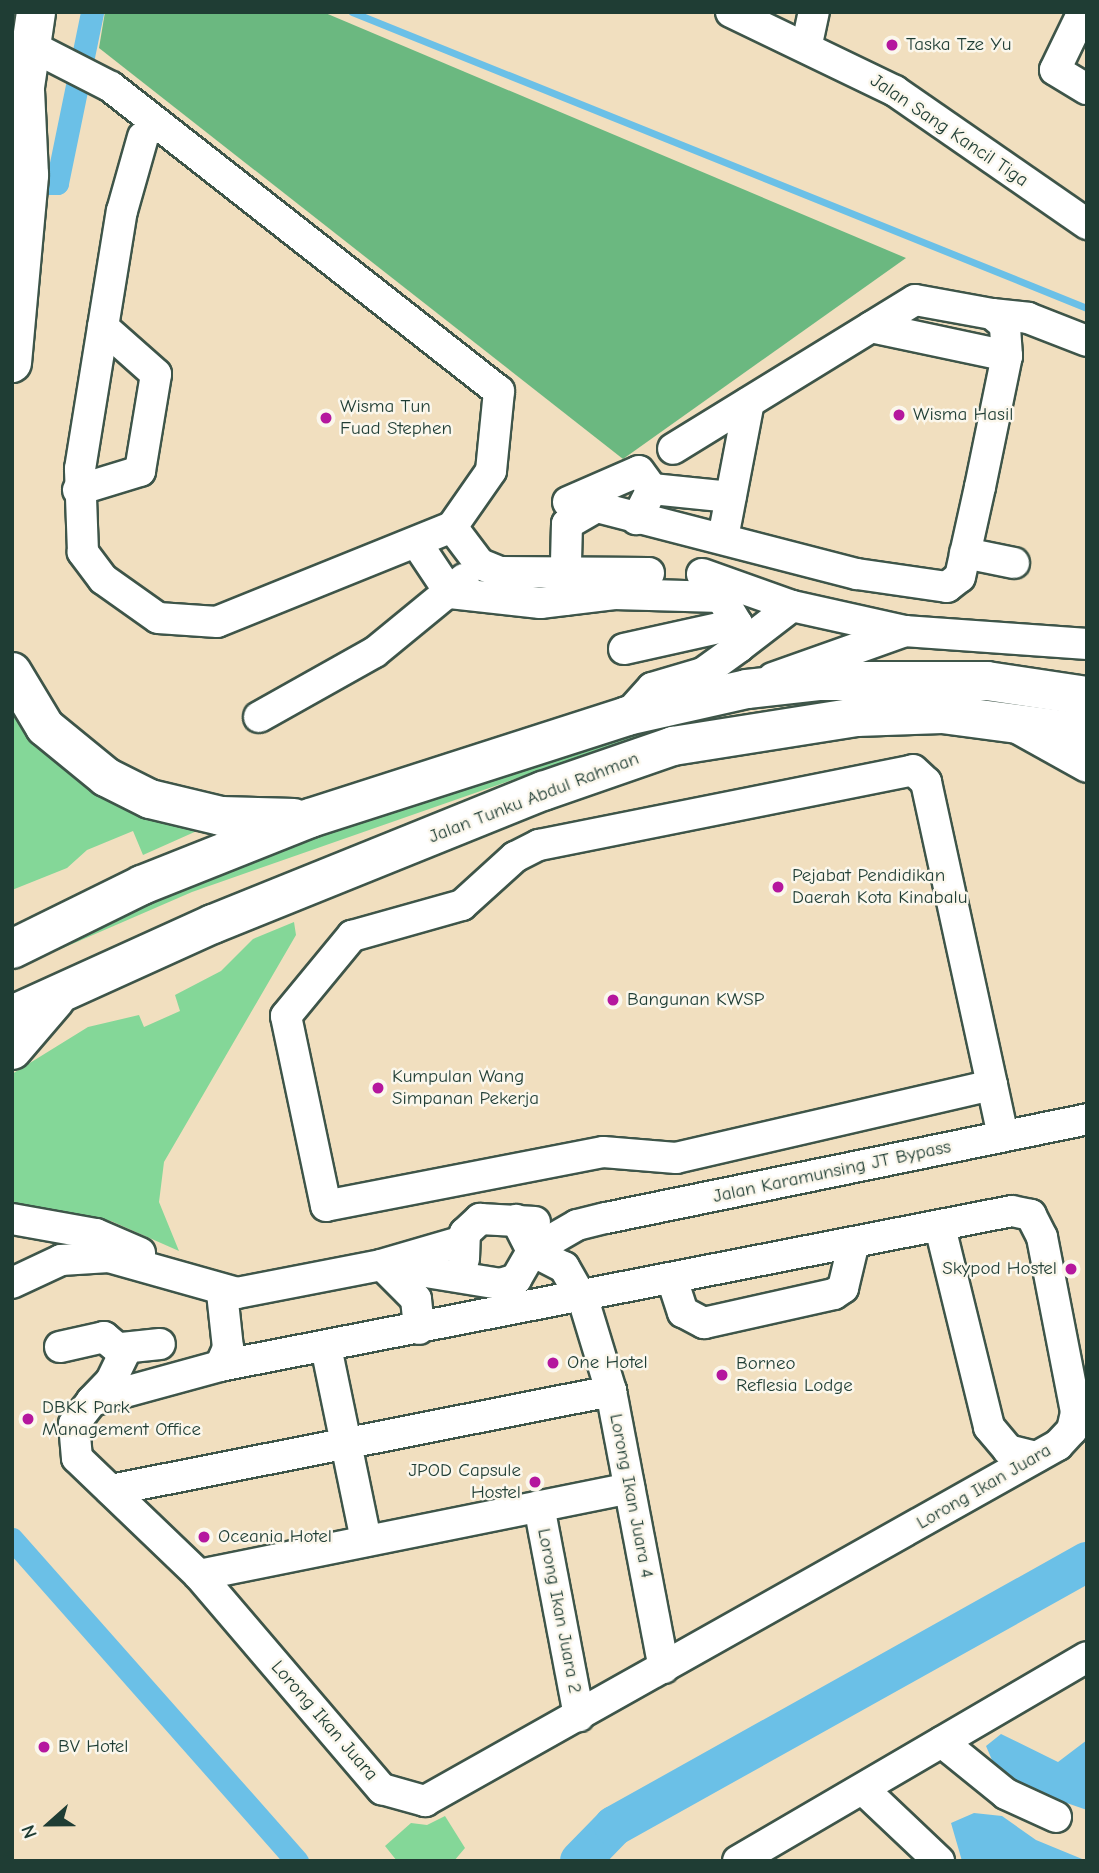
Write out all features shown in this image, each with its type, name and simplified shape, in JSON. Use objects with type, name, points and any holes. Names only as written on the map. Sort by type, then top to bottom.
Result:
[{"type":"main road","points":[[12,158],[34,29]]},
{"type":"main road","points":[[12,363],[29,175],[25,91]]},
{"type":"main road","points":[[12,672],[45,727],[106,777],[150,799],[221,816],[310,818]]},
{"type":"main road","points":[[12,949],[49,930],[310,818],[626,716],[747,689],[960,680],[1087,696]]},
{"type":"main road","name":"Jalan Tunku Abdul Rahman","points":[[12,1015],[519,801],[673,746],[857,716],[942,714],[1087,733]]},
{"type":"main road","points":[[12,1050],[69,989],[47,958],[49,930]]},
{"type":"street","name":"Jalan Sang Kancil Tiga","points":[[731,12],[798,31],[895,90],[1082,217]]},
{"type":"street","points":[[798,31],[814,12]]},
{"type":"street","points":[[1084,13],[1055,70],[1087,89]]},
{"type":"street","points":[[34,29],[67,67],[154,132],[499,391],[491,471],[452,527],[217,622],[158,618],[103,579],[83,552],[78,490],[122,211],[154,132]]},
{"type":"street","points":[[673,449],[915,300],[1028,318],[1087,341]]},
{"type":"street","points":[[612,494],[637,519],[924,588],[947,587],[960,577],[1007,356],[1005,325],[992,314]]},
{"type":"street","points":[[78,490],[140,471],[156,373],[103,327]]},
{"type":"street","points":[[870,327],[1007,356]]},
{"type":"street","points":[[723,538],[748,402]]},
{"type":"street","points":[[552,588],[558,510],[612,494],[639,471],[652,489],[731,497]]},
{"type":"street","points":[[637,519],[652,489]]},
{"type":"street","points":[[452,527],[480,564],[552,588],[614,594],[721,597],[738,636]]},
{"type":"street","points":[[416,542],[450,593]]},
{"type":"street","points":[[965,553],[1014,563]]},
{"type":"street","points":[[259,717],[374,652],[450,593],[480,564]]},
{"type":"street","points":[[450,593],[552,588],[708,574],[792,606],[905,631],[1087,644]]},
{"type":"street","points":[[626,716],[652,688],[703,673],[738,636],[792,606]]},
{"type":"street","points":[[747,689],[905,631]]},
{"type":"street","points":[[624,649],[738,636]]},
{"type":"street","points":[[1012,725],[1087,767]]},
{"type":"street","points":[[992,1085],[676,1158],[603,1152],[326,1206],[286,1016],[352,936],[462,905],[515,857],[539,845],[914,770],[926,782],[992,1085],[1003,1136]]},
{"type":"street","name":"Jalan Karamunsing JT Bypass","points":[[12,1283],[61,1260],[109,1257],[217,1291],[381,1265],[471,1230],[516,1220],[577,1225],[1087,1119]]},
{"type":"street","points":[[419,1329],[484,1282],[464,1263],[471,1230],[470,1178]]},
{"type":"street","name":"Lorong Ikan Juara","points":[[1012,1211],[1031,1215],[1038,1226],[1076,1412],[1067,1438],[439,1797],[394,1797],[199,1575],[77,1458],[71,1441],[74,1424],[92,1401],[220,1366],[419,1329],[587,1312],[673,1282],[853,1246],[1012,1211]]},
{"type":"street","points":[[12,1219],[117,1241],[217,1291],[228,1348],[220,1366]]},
{"type":"street","points":[[516,1220],[532,1251]]},
{"type":"street","name":"Jalan Karamunsing JT Bypass","points":[[381,1265],[484,1282],[516,1279],[532,1251],[577,1225]]},
{"type":"street","points":[[940,1227],[989,1427],[1007,1450],[1036,1457]]},
{"type":"street","points":[[673,1282],[682,1312],[704,1323],[834,1294],[843,1288],[853,1246]]},
{"type":"street","name":"Lorong Ikan Juara 4","points":[[532,1251],[564,1267],[587,1312],[611,1391],[664,1668]]},
{"type":"street","points":[[381,1265],[416,1298],[419,1329]]},
{"type":"street","points":[[60,1347],[104,1337],[122,1348],[160,1344]]},
{"type":"street","points":[[326,1347],[366,1541]]},
{"type":"street","points":[[92,1401],[124,1360],[122,1348]]},
{"type":"street","points":[[111,1490],[611,1391]]},
{"type":"street","points":[[199,1575],[629,1488]]},
{"type":"street","name":"Lorong Ikan Juara 2","points":[[539,1506],[579,1716]]},
{"type":"street","points":[[738,1861],[865,1791],[942,1742],[1087,1657]]},
{"type":"street","points":[[942,1742],[1006,1794],[1056,1817]]},
{"type":"street","points":[[865,1791],[939,1861]]},
{"type":"green space","points":[[105,12],[323,12],[906,258],[623,459],[99,48]]},
{"type":"green space","points":[[12,689],[208,826],[143,855],[133,831],[87,850],[67,868],[12,890]]},
{"type":"green space","points":[[669,725],[192,892],[56,951],[189,883],[283,846],[600,736]]},
{"type":"green space","points":[[294,922],[296,935],[164,1162],[159,1202],[179,1251],[111,1221],[12,1208],[12,1074],[88,1027],[139,1015],[144,1027],[180,1011],[175,995],[221,971],[253,939]]},
{"type":"green space","points":[[445,1816],[465,1848],[454,1861],[397,1861],[385,1846],[411,1823],[427,1825]]},
{"type":"water","points":[[1001,1734],[1058,1762],[1087,1740],[1087,1810],[1029,1790],[995,1767],[986,1746]]},
{"type":"water","points":[[974,1813],[1002,1816],[1036,1840],[1087,1861],[962,1861],[951,1823]]},
{"type":"waterway","points":[[48,183],[57,183],[92,12]]},
{"type":"waterway","points":[[352,12],[1087,308]]},
{"type":"waterway","points":[[12,1539],[297,1861]]},
{"type":"waterway","points":[[580,1861],[614,1826],[1087,1562]]},
{"type":"place","name":"Taska Tze Yu","points":[[892,45]]},
{"type":"place","name":"Wisma Hasil","points":[[899,415]]},
{"type":"place","name":"Wisma Tun Fuad Stephen","points":[[326,418]]},
{"type":"place","name":"Pejabat Pendidikan Daerah Kota Kinabalu","points":[[778,887]]},
{"type":"place","name":"Bangunan KWSP","points":[[613,1000]]},
{"type":"place","name":"Kumpulan Wang Simpanan Pekerja","points":[[378,1088]]},
{"type":"place","name":"Skypod Hostel","points":[[1071,1269]]},
{"type":"place","name":"One Hotel","points":[[553,1363]]},
{"type":"place","name":"Borneo Reflesia Lodge","points":[[722,1375]]},
{"type":"place","name":"DBKK Park Management Office","points":[[28,1419]]},
{"type":"place","name":"JPOD Capsule Hostel","points":[[535,1482]]},
{"type":"place","name":"Oceania Hotel","points":[[204,1537]]},
{"type":"place","name":"BV Hotel","points":[[44,1747]]}]
